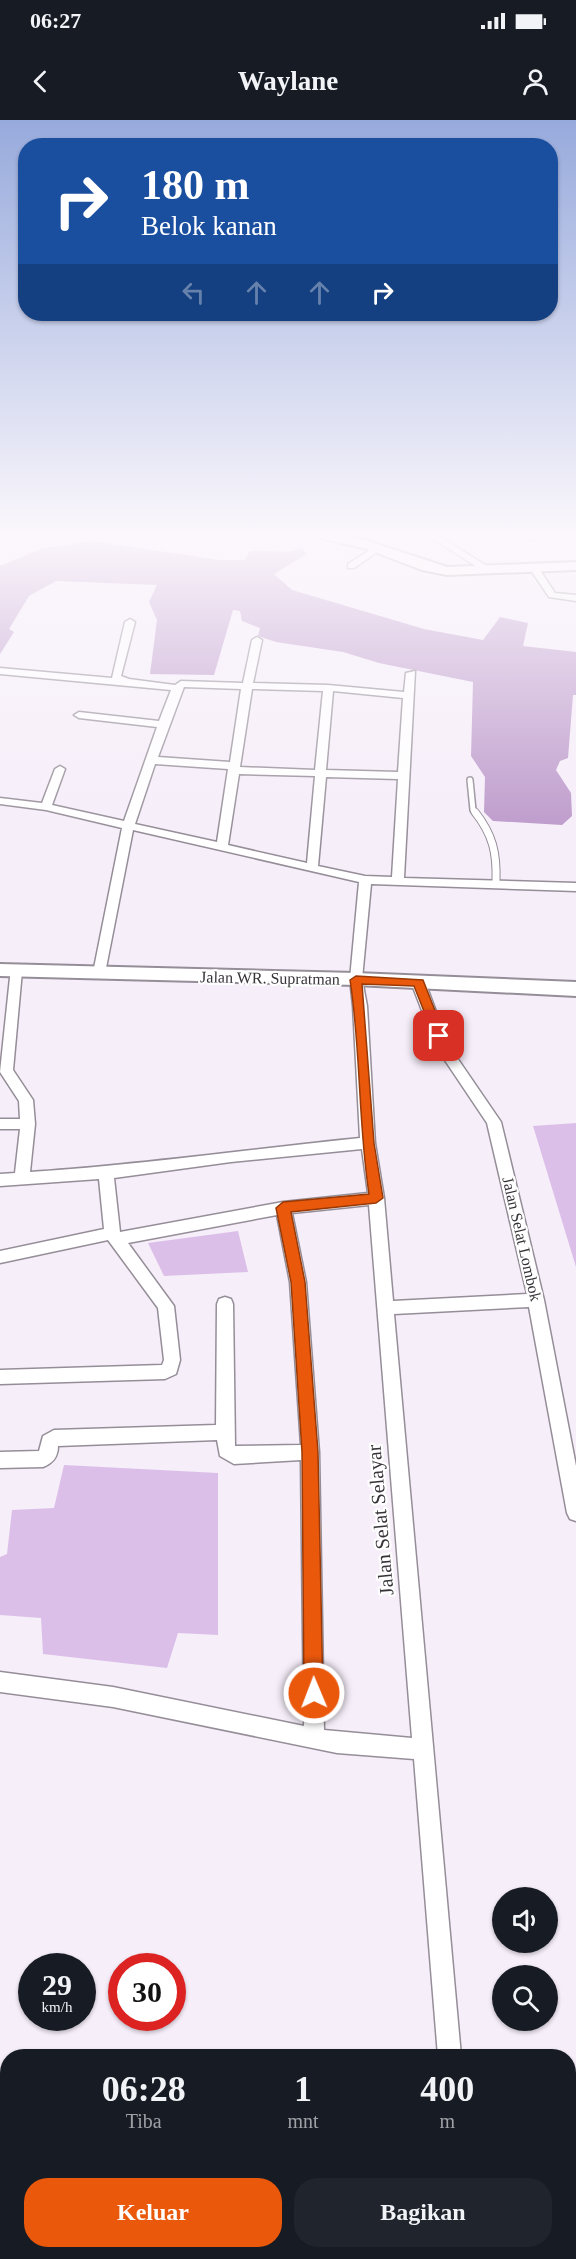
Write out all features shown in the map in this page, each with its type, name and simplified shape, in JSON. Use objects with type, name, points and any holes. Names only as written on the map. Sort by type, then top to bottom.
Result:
[{"type":"street","points":[[124,682],[115,676],[126,635]]},
{"type":"street","points":[[222,846],[247,686],[257,640]]},
{"type":"street","points":[[0,671],[176,688],[186,683],[328,688],[403,693],[409,696]]},
{"type":"street","points":[[398,880],[411,673]]},
{"type":"street","points":[[99,973],[128,826],[176,688]]},
{"type":"street","points":[[312,868],[328,688]]},
{"type":"street","points":[[80,715],[164,725]]},
{"type":"street","points":[[150,760],[234,768],[404,777]]},
{"type":"street","points":[[46,807],[60,769]]},
{"type":"street","points":[[0,801],[46,807],[365,880],[496,882],[576,887]]},
{"type":"street","name":"Jalan Selat Selayar","points":[[365,880],[356,983],[360,1006],[368,1143],[376,1198],[449,2049]]},
{"type":"street","points":[[8,970],[6,1070],[11,1081],[25,1097],[28,1124],[21,1178]]},
{"type":"street","name":"Jalan WR. Supratman","points":[[8,970],[576,989]]},
{"type":"street","name":"Jalan Selat Lombok","points":[[418,982],[443,1047],[495,1122],[536,1300],[576,1513]]},
{"type":"street","points":[[0,1124],[28,1124]]},
{"type":"street","points":[[0,1180],[106,1173],[231,1155],[368,1143]]},
{"type":"street","points":[[0,1377],[165,1372],[170,1369],[172,1360],[166,1306],[114,1236],[106,1173]]},
{"type":"street","points":[[0,1257],[283,1208],[376,1198]]},
{"type":"street","points":[[283,1208],[298,1282],[310,1452],[314,1739]]},
{"type":"street","points":[[384,1308],[536,1300]]},
{"type":"street","points":[[225,1304],[226,1450],[230,1455],[310,1452]]},
{"type":"street","points":[[0,1460],[43,1459],[49,1453],[49,1441],[54,1438],[225,1432]]},
{"type":"street","points":[[0,1682],[113,1697],[338,1743],[423,1749]]},
{"type":"lane","points":[[470,780],[473,810],[489,830],[494,844],[497,862],[496,882]]},
{"type":"shaded area","points":[[0,635],[12,635],[0,654]]},
{"type":"shaded area","points":[[155,635],[226,635],[214,675],[150,674]]},
{"type":"shaded area","points":[[455,635],[483,640],[487,635],[525,635],[523,646],[576,652],[576,695],[573,695],[568,758],[560,761],[556,770],[571,793],[572,816],[562,825],[493,821],[484,812],[485,777],[471,756],[473,682],[379,663],[343,652],[276,642],[258,636]]},
{"type":"shaded area","points":[[576,1123],[576,1267],[533,1126]]},
{"type":"shaded area","points":[[238,1231],[248,1272],[164,1276],[148,1243]]},
{"type":"shaded area","points":[[64,1465],[218,1473],[218,1635],[178,1633],[167,1668],[43,1654],[41,1618],[0,1615],[0,1557],[7,1554],[12,1510],[54,1508]]},
{"type":"route","points":[[314,1693],[310,1452],[298,1282],[295,1257],[283,1208],[376,1198],[368,1143],[360,1006],[356,980],[418,982],[439,1036]]}]
